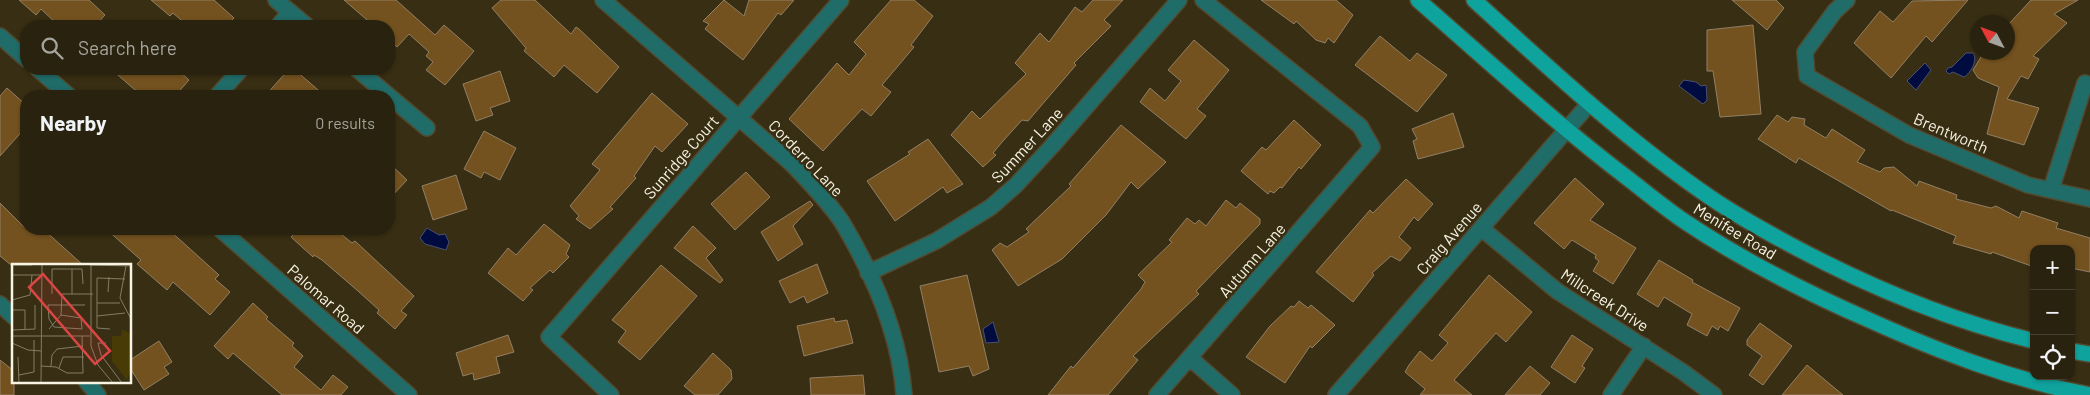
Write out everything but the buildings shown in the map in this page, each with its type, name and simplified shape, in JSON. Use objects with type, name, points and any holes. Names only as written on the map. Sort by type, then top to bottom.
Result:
[{"type":"main road","name":"Menifee Road","points":[[1418,0],[1567,130],[1682,220],[1746,260],[1832,304],[1926,346],[1991,370],[2090,394]]},
{"type":"main road","name":"Menifee Road","points":[[1474,0],[1589,104],[1711,199],[1799,249],[1848,274],[1924,307],[1991,331],[2030,340]]},
{"type":"main road","points":[[2075,352],[2090,354]]},
{"type":"street","points":[[276,0],[300,20]]},
{"type":"street","name":"Corderro Lane","points":[[603,0],[739,117],[818,191],[841,222],[868,272],[887,316],[902,371],[904,395]]},
{"type":"street","name":"Sunridge Court","points":[[611,395],[549,337],[841,0]]},
{"type":"street","name":"Summer Lane","points":[[868,272],[936,241],[991,207],[1016,185],[1052,146],[1179,0]]},
{"type":"street","name":"Autumn Lane","points":[[1157,395],[1372,147],[1360,126],[1203,0]]},
{"type":"street","name":"Brentworth","points":[[1847,0],[1835,10],[1805,52],[1807,76],[1909,135],[2028,185],[2090,199]]},
{"type":"street","points":[[283,20],[290,12]]},
{"type":"street","points":[[0,36],[20,53]]},
{"type":"street","points":[[45,75],[62,90]]},
{"type":"street","points":[[222,90],[236,75]]},
{"type":"street","points":[[364,75],[382,90]]},
{"type":"street","points":[[2050,190],[2085,83]]},
{"type":"street","points":[[395,101],[427,128]]},
{"type":"street","name":"Craig Avenue","points":[[1336,395],[1589,104]]},
{"type":"street","name":"Millcreek Drive","points":[[1481,228],[1557,291],[1644,346],[1714,395]]},
{"type":"street","name":"Palomar Road","points":[[227,235],[409,395]]},
{"type":"street","points":[[0,304],[12,315]]},
{"type":"street","points":[[1611,395],[1644,346]]},
{"type":"street","points":[[1190,358],[1232,395]]},
{"type":"street","points":[[87,382],[98,395]]},
{"type":"shaded area","points":[[1966,53],[1970,53],[1970,60],[1975,60],[1969,73],[1964,77],[1953,72],[1949,74],[1946,71]]},
{"type":"shaded area","points":[[1925,63],[1931,70],[1916,90],[1907,81]]},
{"type":"shaded area","points":[[1684,80],[1696,82],[1701,86],[1706,85],[1707,100],[1703,104],[1679,86]]},
{"type":"shaded area","points":[[427,228],[439,235],[445,234],[449,242],[446,250],[425,244],[420,238]]},
{"type":"shaded area","points":[[993,322],[999,342],[986,343],[983,329]]}]
